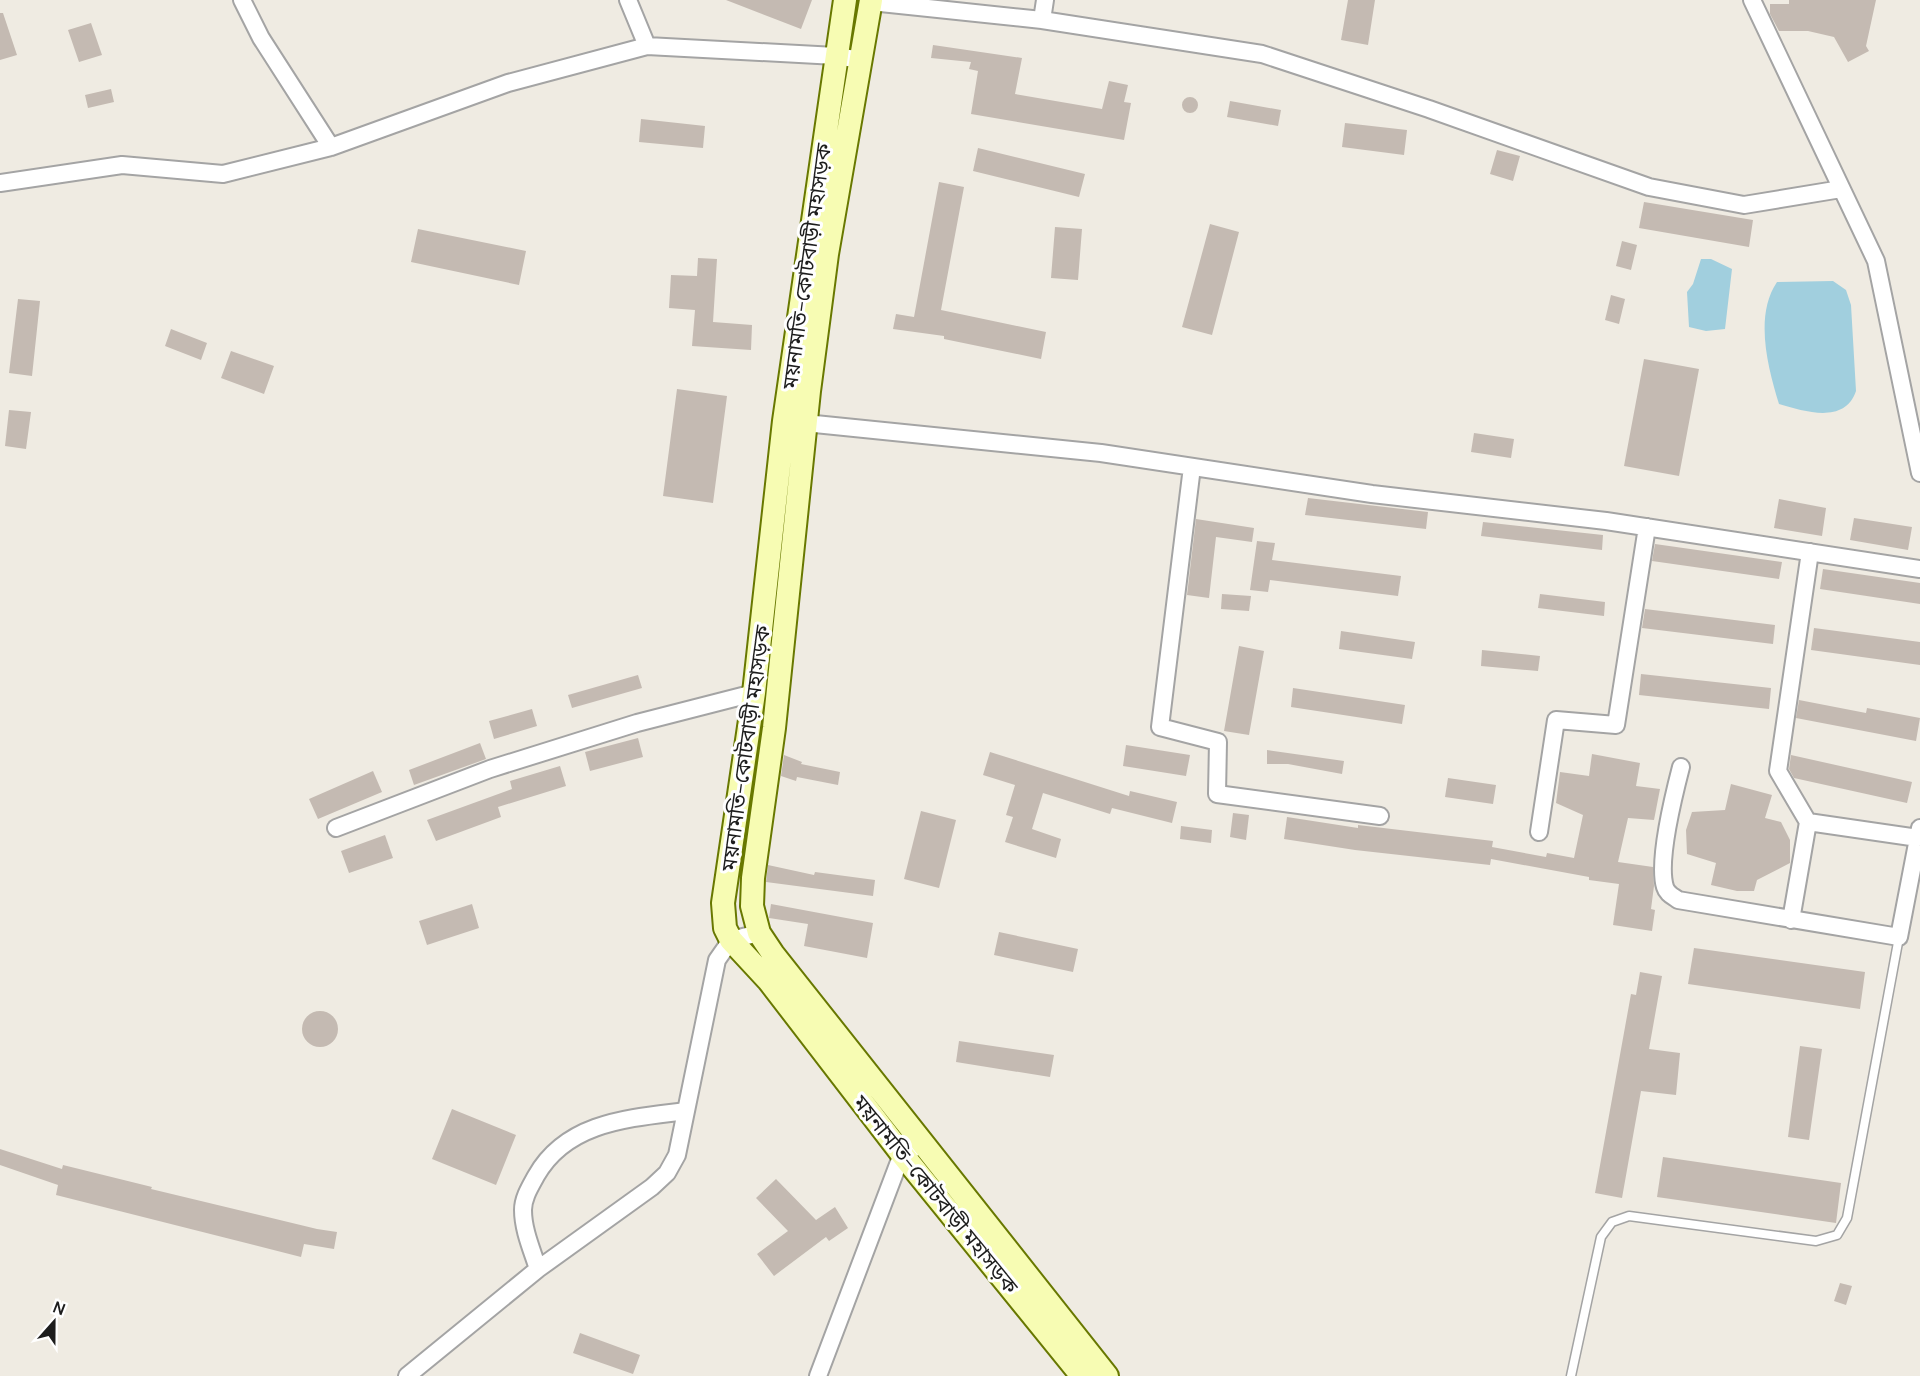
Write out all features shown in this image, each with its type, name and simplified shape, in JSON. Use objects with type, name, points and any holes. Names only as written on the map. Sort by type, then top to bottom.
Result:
[{"type":"main road","name":"ময়নামতি–কোটবাড়ী মহাসড়ক","points":[[845,0],[784,422],[754,693],[723,903],[725,928],[731,940],[769,981],[902,1154],[1082,1376]]},
{"type":"main road","name":"ময়নামতি–কোটবাড়ী মহাসড়ক","points":[[871,1],[827,254],[805,423],[774,728],[753,878],[752,906],[759,933],[772,954],[1107,1376]]},
{"type":"street","points":[[242,0],[261,39],[331,147]]},
{"type":"street","points":[[628,0],[647,46]]},
{"type":"street","points":[[1042,20],[1045,0]]},
{"type":"street","points":[[1752,0],[1876,261],[1920,473]]},
{"type":"street","points":[[871,1],[1042,20],[1262,54],[1429,109],[1649,187],[1744,205],[1841,189]]},
{"type":"street","points":[[0,183],[122,165],[224,174],[331,147],[508,83],[647,46],[836,56],[861,60]]},
{"type":"street","points":[[805,423],[1101,453],[1372,494],[1647,527],[1920,569]]},
{"type":"street","points":[[1192,467],[1160,727],[1218,742],[1217,794],[1380,816]]},
{"type":"street","points":[[1539,832],[1556,720],[1616,725],[1647,527]]},
{"type":"street","points":[[1791,921],[1804,834],[1808,822],[1779,771],[1810,552]]},
{"type":"street","points":[[336,828],[490,769],[637,723],[754,693]]},
{"type":"street","points":[[1682,767],[1663,862],[1665,887],[1669,894],[1678,900],[1791,921],[1899,937],[1919,833],[1808,822]]},
{"type":"street","points":[[407,1376],[538,1269],[652,1188],[667,1173],[677,1155],[717,960],[731,940],[759,933]]},
{"type":"street","points":[[538,1269],[524,1225],[523,1209],[527,1192],[540,1168],[558,1149],[580,1134],[611,1120],[686,1111]]},
{"type":"street","points":[[818,1376],[902,1154],[923,1144]]},
{"type":"lane","points":[[1571,1376],[1601,1237],[1612,1222],[1629,1216],[1816,1240],[1837,1235],[1847,1218],[1899,937]]},
{"type":"water","points":[[1701,259],[1711,259],[1732,269],[1725,329],[1706,331],[1689,327],[1687,292],[1693,284]]},
{"type":"water","points":[[1833,281],[1846,290],[1851,305],[1856,391],[1851,401],[1834,412],[1812,412],[1779,404],[1765,342],[1766,310],[1770,296],[1777,282]]},
{"type":"building","points":[[726,0],[812,0],[801,29]]},
{"type":"building","points":[[1348,0],[1375,0],[1368,45],[1341,40]]},
{"type":"building","points":[[1789,0],[1876,0],[1866,46],[1869,51],[1848,62],[1834,37],[1808,31],[1779,31],[1770,14],[1770,4],[1789,4]]},
{"type":"building","points":[[0,13],[3,13],[17,55],[0,60]]},
{"type":"building","points":[[91,23],[102,55],[79,62],[68,30]]},
{"type":"building","points":[[933,45],[1022,58],[1015,94],[1102,109],[1109,81],[1128,85],[1124,102],[1131,103],[1124,140],[971,114],[978,71],[969,69],[971,62],[931,58]]},
{"type":"building","points":[[111,89],[114,102],[88,108],[85,95]]},
{"type":"building","points":[[1190,97],[1196,99],[1198,105],[1196,111],[1190,113],[1184,111],[1182,105],[1184,99]]},
{"type":"building","points":[[1230,101],[1281,110],[1278,126],[1227,117]]},
{"type":"building","points":[[641,119],[705,126],[703,148],[639,142]]},
{"type":"building","points":[[1345,123],[1407,130],[1404,155],[1342,147]]},
{"type":"building","points":[[978,148],[1085,174],[1079,197],[973,171]]},
{"type":"building","points":[[1497,150],[1520,156],[1513,181],[1490,174]]},
{"type":"building","points":[[939,182],[964,187],[941,310],[1046,332],[1041,359],[944,339],[944,336],[893,329],[896,314],[914,317]]},
{"type":"building","points":[[1644,202],[1753,220],[1749,247],[1639,228]]},
{"type":"building","points":[[1210,224],[1239,232],[1212,335],[1182,327]]},
{"type":"building","points":[[1055,227],[1082,229],[1078,280],[1051,278]]},
{"type":"building","points":[[418,229],[526,251],[519,285],[411,262]]},
{"type":"building","points":[[1622,241],[1637,245],[1631,270],[1616,266]]},
{"type":"building","points":[[698,258],[717,259],[713,322],[752,325],[751,350],[692,346],[695,310],[669,308],[671,275],[697,276]]},
{"type":"building","points":[[1611,295],[1625,299],[1619,324],[1605,320]]},
{"type":"building","points":[[18,299],[40,301],[32,376],[9,373]]},
{"type":"building","points":[[171,329],[207,343],[201,360],[165,346]]},
{"type":"building","points":[[231,351],[274,366],[264,394],[221,378]]},
{"type":"building","points":[[1644,359],[1699,369],[1679,476],[1624,466]]},
{"type":"building","points":[[677,389],[727,396],[713,503],[663,496]]},
{"type":"building","points":[[9,410],[31,412],[26,449],[5,446]]},
{"type":"building","points":[[1474,433],[1514,439],[1511,458],[1471,452]]},
{"type":"building","points":[[1308,498],[1428,512],[1426,529],[1305,515]]},
{"type":"building","points":[[1779,499],[1826,508],[1822,536],[1774,528]]},
{"type":"building","points":[[1854,518],[1912,527],[1908,550],[1850,540]]},
{"type":"building","points":[[1196,519],[1254,528],[1252,542],[1216,537],[1209,598],[1187,595]]},
{"type":"building","points":[[1483,522],[1603,535],[1602,550],[1481,536]]},
{"type":"building","points":[[1257,541],[1275,543],[1272,560],[1401,576],[1398,596],[1270,580],[1268,592],[1250,590]]},
{"type":"building","points":[[1655,544],[1782,562],[1779,579],[1652,561]]},
{"type":"building","points":[[1823,569],[1920,583],[1920,604],[1820,589]]},
{"type":"building","points":[[1222,594],[1251,596],[1249,611],[1221,609]]},
{"type":"building","points":[[1540,594],[1605,602],[1604,616],[1538,608]]},
{"type":"building","points":[[1645,609],[1775,625],[1773,644],[1642,628]]},
{"type":"building","points":[[1814,628],[1920,642],[1920,665],[1811,650]]},
{"type":"building","points":[[1341,631],[1415,642],[1412,659],[1339,649]]},
{"type":"building","points":[[1239,646],[1264,651],[1249,735],[1224,731]]},
{"type":"building","points":[[1482,650],[1540,656],[1538,671],[1481,666]]},
{"type":"building","points":[[1641,674],[1771,688],[1769,709],[1639,695]]},
{"type":"building","points":[[638,675],[642,688],[572,708],[568,695]]},
{"type":"building","points":[[1293,688],[1405,705],[1402,724],[1291,707]]},
{"type":"building","points":[[1799,700],[1866,713],[1867,708],[1920,718],[1916,741],[1796,718]]},
{"type":"building","points":[[532,709],[537,726],[494,739],[489,721]]},
{"type":"building","points":[[638,738],[643,757],[590,771],[585,752]]},
{"type":"building","points":[[480,743],[486,759],[414,785],[409,770]]},
{"type":"building","points":[[1126,745],[1190,755],[1186,776],[1123,766]]},
{"type":"building","points":[[1267,750],[1344,761],[1342,774],[1288,764],[1267,764]]},
{"type":"building","points":[[990,752],[1129,796],[1130,791],[1177,802],[1172,823],[1112,808],[1110,814],[1043,793],[1032,829],[1061,839],[1056,858],[1005,842],[1013,817],[1006,815],[1015,785],[983,775]]},
{"type":"building","points":[[1592,754],[1640,763],[1636,786],[1660,789],[1654,820],[1628,818],[1618,862],[1653,867],[1654,886],[1651,909],[1655,910],[1652,931],[1613,925],[1619,884],[1589,880],[1589,877],[1491,859],[1490,865],[1355,850],[1284,839],[1287,817],[1358,828],[1358,825],[1493,841],[1492,847],[1546,857],[1547,853],[1574,858],[1583,815],[1556,803],[1560,772],[1589,776]]},
{"type":"building","points":[[784,755],[802,762],[801,764],[840,772],[838,785],[797,777],[796,781],[781,776]]},
{"type":"building","points":[[1791,755],[1912,782],[1907,803],[1794,778],[1789,769]]},
{"type":"building","points":[[560,766],[566,786],[498,807],[501,817],[436,841],[427,820],[512,789],[510,781]]},
{"type":"building","points":[[373,771],[382,792],[318,819],[309,799]]},
{"type":"building","points":[[1448,778],[1496,785],[1493,804],[1445,797]]},
{"type":"building","points":[[1731,784],[1772,795],[1765,818],[1781,822],[1790,840],[1790,863],[1757,880],[1754,891],[1737,891],[1711,885],[1716,863],[1687,854],[1686,830],[1692,812],[1725,810]]},
{"type":"building","points":[[921,811],[956,820],[939,888],[904,879]]},
{"type":"building","points":[[1233,813],[1249,815],[1246,840],[1230,837]]},
{"type":"building","points":[[1181,826],[1212,830],[1211,843],[1180,839]]},
{"type":"building","points":[[385,835],[393,858],[349,873],[341,851]]},
{"type":"building","points":[[768,865],[814,875],[815,872],[875,880],[873,896],[766,882]]},
{"type":"building","points":[[472,904],[479,928],[427,945],[419,921]]},
{"type":"building","points":[[771,904],[873,923],[867,958],[804,946],[808,924],[769,918]]},
{"type":"building","points":[[999,932],[1078,949],[1073,972],[994,955]]},
{"type":"building","points":[[1694,948],[1865,972],[1860,1009],[1688,984]]},
{"type":"building","points":[[1640,972],[1662,976],[1649,1049],[1680,1053],[1676,1095],[1641,1091],[1622,1198],[1595,1193],[1631,994],[1636,995]]},
{"type":"building","points":[[320,1011],[332,1017],[338,1029],[332,1041],[320,1047],[308,1041],[302,1029],[308,1017]]},
{"type":"building","points":[[959,1041],[1054,1055],[1050,1077],[956,1062]]},
{"type":"building","points":[[1800,1046],[1822,1049],[1809,1140],[1788,1137]]},
{"type":"building","points":[[452,1109],[516,1135],[496,1185],[432,1159]]},
{"type":"building","points":[[0,1149],[62,1169],[63,1165],[152,1187],[151,1189],[337,1232],[334,1249],[304,1244],[301,1257],[56,1195],[58,1185],[0,1165]]},
{"type":"building","points":[[1663,1157],[1841,1183],[1836,1223],[1657,1197]]},
{"type":"building","points":[[776,1179],[816,1220],[835,1207],[848,1228],[829,1241],[826,1237],[774,1276],[757,1254],[788,1231],[756,1198]]},
{"type":"building","points":[[1840,1283],[1852,1286],[1846,1305],[1834,1301]]},
{"type":"building","points":[[580,1333],[640,1355],[633,1374],[573,1353]]}]
